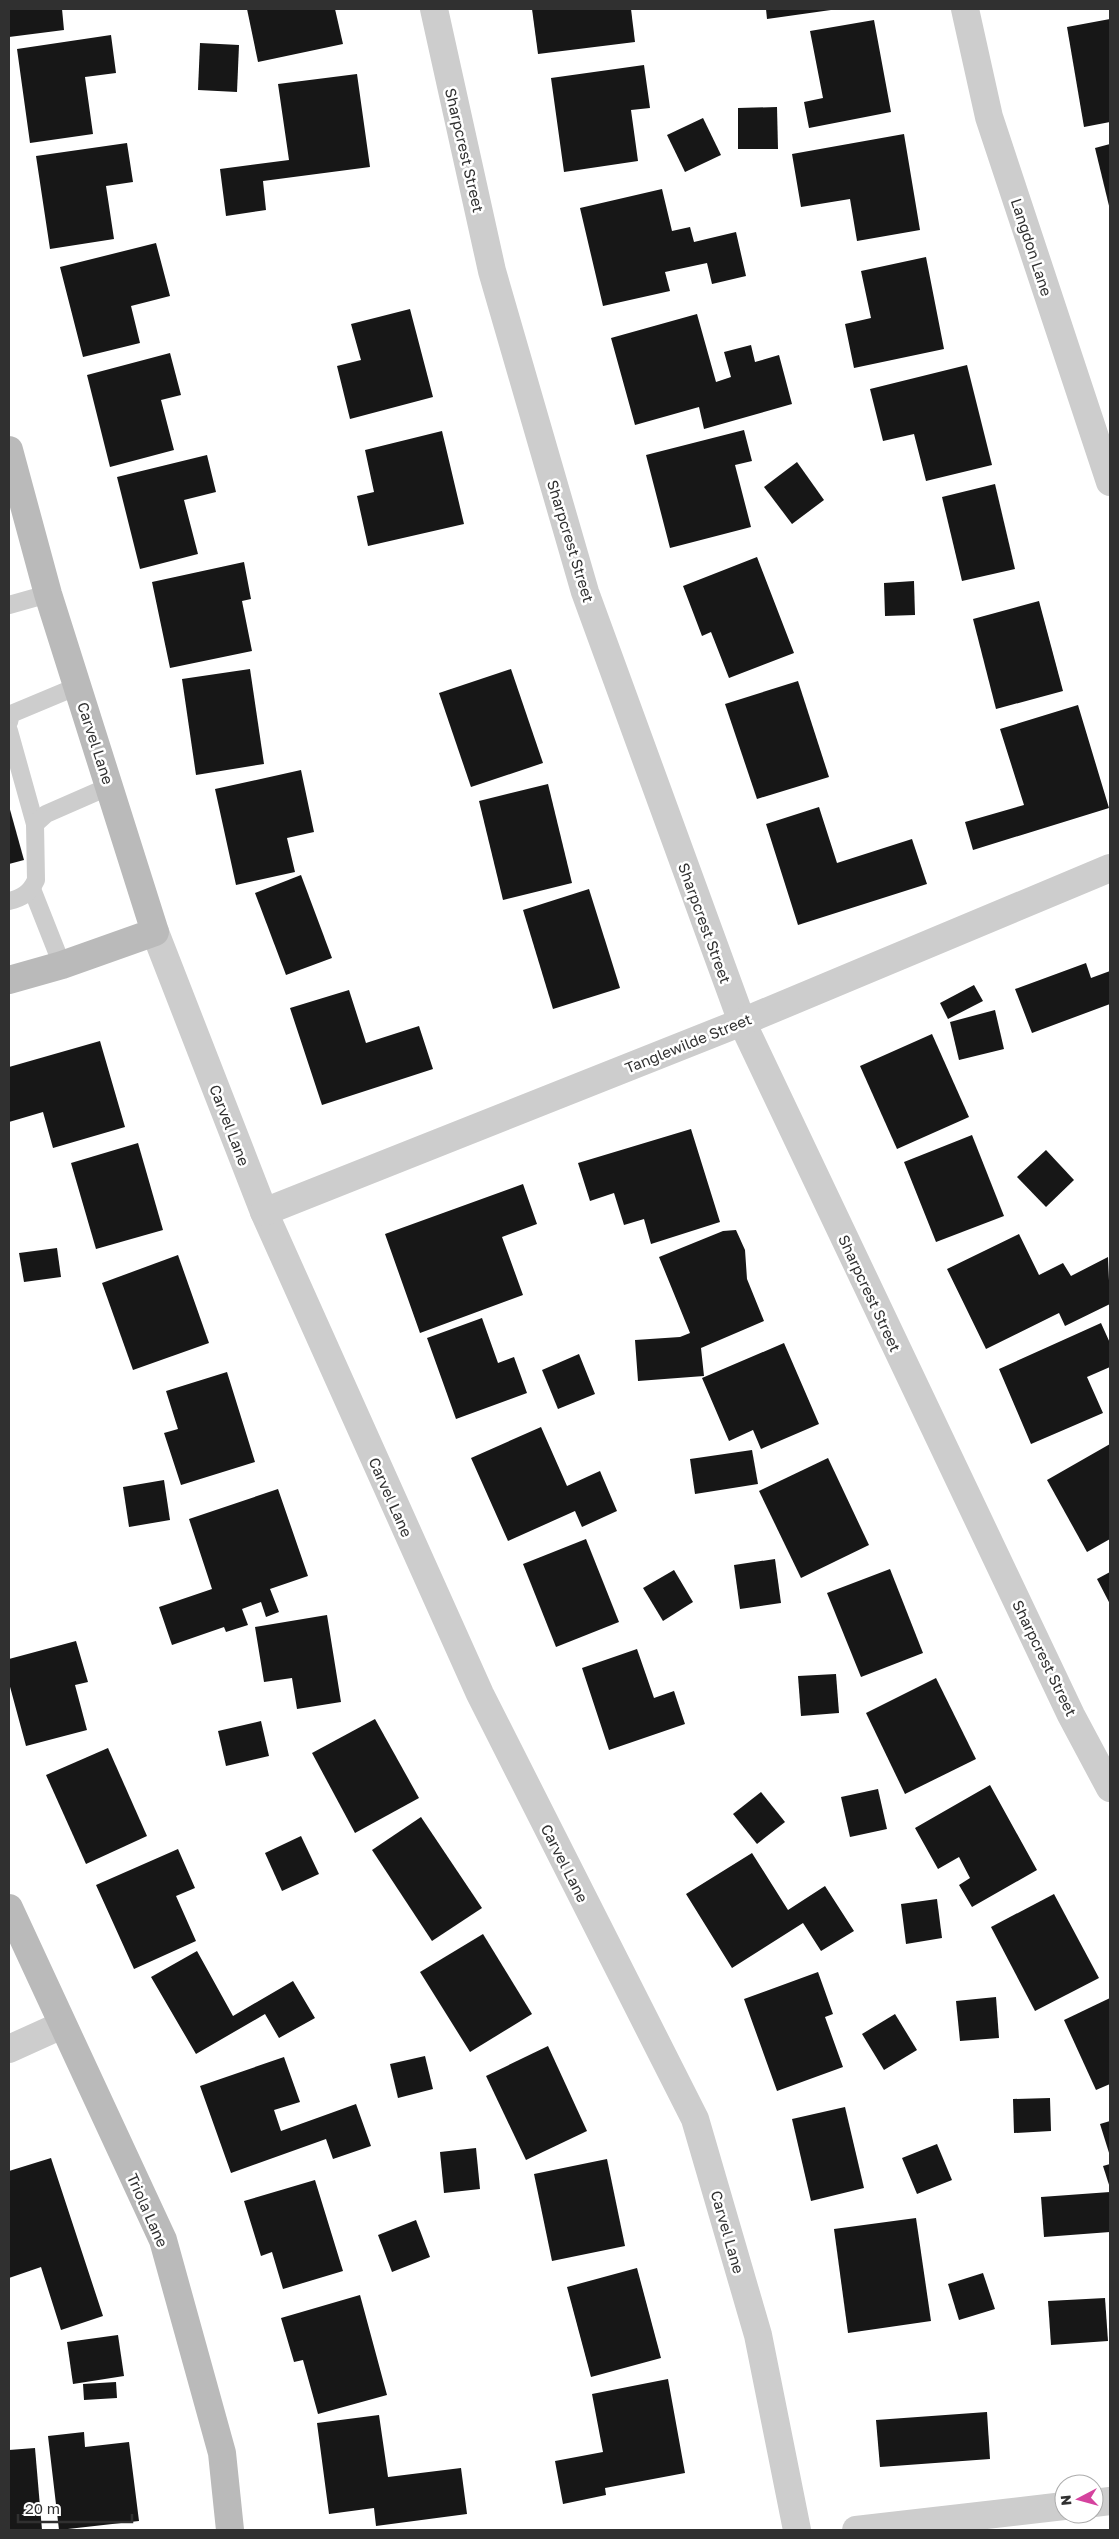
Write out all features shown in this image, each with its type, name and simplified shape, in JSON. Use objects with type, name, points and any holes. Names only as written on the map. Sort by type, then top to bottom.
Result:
[{"type":"street","name":"Sharpcrest Street","points":[[434,9],[492,271],[585,592],[742,1022],[1071,1715],[1110,1788]]},
{"type":"street","name":"Langdon Lane","points":[[965,9],[989,117],[1110,482]]},
{"type":"street","name":"Carvel Lane","points":[[9,450],[48,594],[155,932],[264,1212],[480,1694],[695,2119],[758,2335],[797,2530]]},
{"type":"street","name":"Tanglewilde Street","points":[[264,1212],[742,1022],[1110,868]]},
{"type":"street","points":[[9,980],[62,965],[155,932]]},
{"type":"street","name":"Triola Lane","points":[[9,1908],[163,2240],[222,2453],[230,2530]]},
{"type":"street","points":[[9,2049],[62,2025]]},
{"type":"street","points":[[856,2530],[1054,2507]]},
{"type":"lane","points":[[9,605],[48,594]]},
{"type":"lane","points":[[9,722],[11,714],[23,707],[78,686]]},
{"type":"lane","points":[[9,732],[35,824],[36,880],[32,889],[21,898],[9,901]]},
{"type":"lane","points":[[35,824],[46,814],[110,786]]},
{"type":"lane","points":[[32,889],[62,965]]},
{"type":"building","points":[[9,9],[62,9],[64,30],[9,37]]},
{"type":"building","points":[[247,9],[335,9],[343,44],[258,62]]},
{"type":"building","points":[[532,9],[631,9],[635,42],[538,54]]},
{"type":"building","points":[[766,9],[831,9],[831,10],[767,19]]},
{"type":"building","points":[[1110,19],[1110,122],[1084,127],[1067,27]]},
{"type":"building","points":[[874,20],[891,112],[809,128],[804,102],[823,98],[810,31]]},
{"type":"building","points":[[111,35],[116,73],[85,77],[93,134],[30,143],[17,49]]},
{"type":"building","points":[[200,43],[239,45],[237,92],[198,90]]},
{"type":"building","points":[[644,65],[650,108],[631,110],[638,161],[564,172],[551,78]]},
{"type":"building","points":[[357,74],[370,167],[263,181],[266,210],[226,216],[220,169],[289,160],[278,84]]},
{"type":"building","points":[[777,107],[778,149],[738,149],[738,108]]},
{"type":"building","points":[[703,118],[721,155],[685,172],[667,135]]},
{"type":"building","points":[[904,134],[920,230],[857,241],[850,199],[801,207],[792,154]]},
{"type":"building","points":[[127,143],[133,182],[106,186],[114,239],[50,249],[36,156]]},
{"type":"building","points":[[1110,144],[1110,210],[1095,148]]},
{"type":"building","points":[[662,189],[672,231],[690,227],[694,242],[736,232],[746,276],[712,284],[707,263],[665,272],[670,291],[603,306],[580,208]]},
{"type":"building","points":[[156,243],[170,296],[131,306],[140,343],[83,357],[60,267]]},
{"type":"building","points":[[926,257],[944,349],[854,368],[845,324],[871,318],[861,271]]},
{"type":"building","points":[[410,309],[433,397],[350,419],[337,366],[361,360],[351,324]]},
{"type":"building","points":[[697,314],[716,382],[731,377],[724,352],[751,345],[755,362],[779,355],[792,404],[704,429],[699,407],[635,425],[611,338]]},
{"type":"building","points":[[170,353],[181,395],[161,400],[174,450],[110,467],[87,375]]},
{"type":"building","points":[[967,365],[992,465],[926,481],[914,434],[883,441],[870,389]]},
{"type":"building","points":[[744,430],[752,461],[735,465],[751,527],[670,548],[646,455]]},
{"type":"building","points":[[442,431],[464,524],[368,546],[357,496],[374,492],[365,450]]},
{"type":"building","points":[[207,455],[216,492],[184,500],[198,554],[140,569],[117,477]]},
{"type":"building","points":[[797,462],[824,500],[792,524],[764,487]]},
{"type":"building","points":[[995,484],[1015,569],[962,581],[942,497]]},
{"type":"building","points":[[757,557],[794,653],[729,678],[711,632],[702,636],[683,586]]},
{"type":"building","points":[[244,562],[251,599],[242,601],[252,651],[170,668],[152,582]]},
{"type":"building","points":[[914,581],[915,615],[885,616],[884,583]]},
{"type":"building","points":[[1039,601],[1063,691],[996,709],[973,619]]},
{"type":"building","points":[[250,669],[264,764],[196,775],[182,679]]},
{"type":"building","points":[[511,669],[543,763],[471,787],[439,693]]},
{"type":"building","points":[[798,681],[829,777],[757,799],[725,704]]},
{"type":"building","points":[[1078,705],[1109,808],[973,850],[965,822],[1024,805],[1000,729]]},
{"type":"building","points":[[301,770],[314,832],[287,838],[295,872],[236,885],[215,789]]},
{"type":"building","points":[[548,784],[572,883],[503,900],[479,801]]},
{"type":"building","points":[[9,806],[24,860],[9,864]]},
{"type":"building","points":[[819,807],[837,863],[912,839],[927,884],[798,925],[766,824]]},
{"type":"building","points":[[301,875],[332,958],[286,975],[255,893]]},
{"type":"building","points":[[589,889],[620,988],[553,1009],[523,910]]},
{"type":"building","points":[[1086,963],[1091,978],[1110,971],[1110,1004],[1032,1033],[1015,989]]},
{"type":"building","points":[[974,985],[983,1001],[948,1019],[940,1003]]},
{"type":"building","points":[[349,990],[366,1043],[419,1026],[433,1069],[322,1105],[290,1008]]},
{"type":"building","points":[[995,1010],[1004,1049],[959,1060],[950,1022]]},
{"type":"building","points":[[932,1034],[969,1117],[897,1149],[860,1066]]},
{"type":"building","points":[[100,1041],[125,1127],[53,1148],[43,1112],[9,1122],[9,1067]]},
{"type":"building","points":[[691,1129],[720,1222],[651,1244],[644,1219],[624,1225],[614,1193],[590,1201],[578,1163]]},
{"type":"building","points":[[972,1135],[1004,1216],[936,1242],[904,1162]]},
{"type":"building","points":[[138,1143],[163,1230],[96,1249],[71,1163]]},
{"type":"building","points":[[1046,1150],[1074,1180],[1046,1207],[1017,1177]]},
{"type":"building","points":[[523,1184],[537,1224],[502,1237],[523,1295],[420,1333],[385,1234]]},
{"type":"building","points":[[736,1230],[745,1250],[747,1279],[764,1321],[701,1348],[704,1376],[638,1381],[635,1340],[680,1337],[690,1333],[659,1257],[723,1231]]},
{"type":"building","points":[[1019,1234],[1039,1275],[1063,1263],[1071,1276],[1108,1257],[1110,1304],[1065,1326],[1059,1313],[986,1349],[947,1269]]},
{"type":"building","points":[[57,1248],[61,1277],[24,1282],[19,1253]]},
{"type":"building","points":[[178,1255],[209,1343],[133,1370],[102,1283]]},
{"type":"building","points":[[482,1318],[498,1363],[514,1357],[527,1393],[456,1419],[427,1338]]},
{"type":"building","points":[[1101,1323],[1110,1343],[1110,1367],[1087,1377],[1103,1413],[1031,1444],[999,1369]]},
{"type":"building","points":[[784,1343],[819,1424],[761,1449],[753,1430],[729,1441],[702,1378]]},
{"type":"building","points":[[579,1354],[595,1394],[558,1409],[542,1370]]},
{"type":"building","points":[[227,1372],[255,1462],[181,1485],[164,1433],[178,1429],[166,1391]]},
{"type":"building","points":[[541,1427],[567,1486],[600,1471],[617,1511],[582,1527],[575,1511],[508,1541],[471,1458]]},
{"type":"building","points":[[1110,1444],[1110,1539],[1087,1552],[1047,1480]]},
{"type":"building","points":[[752,1450],[758,1484],[695,1494],[690,1459]]},
{"type":"building","points":[[828,1458],[869,1545],[801,1578],[759,1491]]},
{"type":"building","points":[[164,1480],[170,1520],[129,1527],[123,1487]]},
{"type":"building","points":[[278,1489],[308,1576],[270,1589],[279,1612],[266,1617],[261,1602],[242,1609],[248,1625],[226,1632],[224,1627],[172,1645],[159,1607],[212,1589],[189,1519]]},
{"type":"building","points":[[586,1539],[619,1622],[556,1647],[523,1564]]},
{"type":"building","points":[[775,1559],[781,1603],[740,1609],[734,1565]]},
{"type":"building","points":[[890,1569],[923,1653],[861,1677],[827,1593]]},
{"type":"building","points":[[674,1570],[693,1602],[663,1621],[643,1588]]},
{"type":"building","points":[[1110,1572],[1110,1604],[1097,1579]]},
{"type":"building","points":[[327,1615],[341,1702],[297,1709],[292,1678],[264,1682],[255,1627]]},
{"type":"building","points":[[76,1641],[88,1682],[75,1685],[87,1730],[26,1746],[9,1683],[9,1659]]},
{"type":"building","points":[[637,1649],[654,1698],[674,1691],[685,1724],[609,1750],[582,1668]]},
{"type":"building","points":[[836,1674],[839,1713],[801,1716],[798,1676]]},
{"type":"building","points":[[936,1678],[976,1759],[905,1794],[866,1713]]},
{"type":"building","points":[[375,1719],[419,1798],[355,1833],[312,1753]]},
{"type":"building","points":[[261,1721],[269,1756],[226,1766],[218,1731]]},
{"type":"building","points":[[108,1748],[147,1836],[86,1864],[46,1775]]},
{"type":"building","points":[[990,1785],[1037,1870],[972,1907],[959,1885],[970,1878],[959,1857],[938,1869],[915,1828]]},
{"type":"building","points":[[878,1789],[887,1829],[850,1837],[841,1797]]},
{"type":"building","points":[[761,1792],[785,1822],[757,1844],[733,1814]]},
{"type":"building","points":[[421,1817],[482,1908],[432,1941],[372,1850]]},
{"type":"building","points":[[301,1836],[319,1874],[282,1891],[265,1853]]},
{"type":"building","points":[[178,1849],[195,1888],[176,1896],[196,1941],[134,1969],[96,1885]]},
{"type":"building","points":[[752,1853],[788,1910],[825,1886],[854,1931],[821,1951],[803,1923],[732,1968],[686,1894]]},
{"type":"building","points":[[1054,1894],[1099,1978],[1035,2011],[991,1927]]},
{"type":"building","points":[[937,1899],[942,1938],[906,1944],[901,1904]]},
{"type":"building","points":[[483,1934],[532,2014],[470,2052],[420,1972]]},
{"type":"building","points":[[197,1951],[233,2016],[293,1981],[315,2018],[279,2038],[265,2014],[196,2054],[151,1977]]},
{"type":"building","points":[[818,1972],[833,2014],[825,2017],[843,2067],[777,2091],[744,1999]]},
{"type":"building","points":[[996,1997],[999,2038],[960,2041],[956,2001]]},
{"type":"building","points":[[1110,1998],[1110,2084],[1096,2090],[1064,2020]]},
{"type":"building","points":[[895,2014],[917,2050],[884,2070],[862,2034]]},
{"type":"building","points":[[548,2046],[587,2131],[526,2160],[486,2076]]},
{"type":"building","points":[[425,2056],[433,2089],[398,2098],[390,2064]]},
{"type":"building","points":[[284,2057],[300,2102],[274,2110],[281,2131],[356,2104],[371,2146],[333,2159],[326,2139],[231,2173],[200,2086]]},
{"type":"building","points":[[1050,2098],[1051,2131],[1014,2133],[1013,2099]]},
{"type":"building","points":[[845,2107],[864,2188],[811,2201],[792,2119]]},
{"type":"building","points":[[1110,2121],[1110,2156],[1100,2124]]},
{"type":"building","points":[[937,2144],[952,2180],[917,2194],[902,2158]]},
{"type":"building","points":[[476,2148],[480,2189],[444,2193],[440,2152]]},
{"type":"building","points":[[51,2158],[103,2316],[61,2330],[41,2267],[9,2278],[9,2171]]},
{"type":"building","points":[[607,2159],[625,2246],[552,2261],[534,2174]]},
{"type":"building","points":[[1110,2164],[1110,2188],[1103,2166]]},
{"type":"building","points":[[315,2180],[343,2271],[283,2289],[272,2252],[261,2256],[244,2201]]},
{"type":"building","points":[[1110,2192],[1110,2232],[1044,2237],[1041,2197]]},
{"type":"building","points":[[916,2218],[931,2321],[848,2333],[834,2229]]},
{"type":"building","points":[[416,2220],[430,2257],[392,2272],[378,2235]]},
{"type":"building","points":[[637,2268],[661,2358],[591,2377],[567,2287]]},
{"type":"building","points":[[983,2273],[995,2309],[959,2320],[948,2284]]},
{"type":"building","points":[[360,2295],[387,2395],[318,2414],[303,2360],[294,2362],[281,2318]]},
{"type":"building","points":[[1105,2298],[1108,2341],[1051,2345],[1048,2301]]},
{"type":"building","points":[[118,2335],[124,2376],[73,2384],[67,2342]]},
{"type":"building","points":[[668,2379],[685,2473],[605,2488],[606,2495],[563,2504],[555,2461],[603,2452],[592,2394]]},
{"type":"building","points":[[116,2382],[117,2398],[84,2400],[83,2384]]},
{"type":"building","points":[[987,2412],[990,2459],[880,2467],[876,2420]]},
{"type":"building","points":[[379,2415],[388,2477],[461,2468],[467,2514],[376,2526],[374,2508],[329,2514],[317,2423]]},
{"type":"building","points":[[84,2432],[85,2447],[129,2442],[139,2521],[59,2530],[48,2436]]},
{"type":"building","points":[[35,2448],[42,2530],[9,2530],[9,2450]]}]
